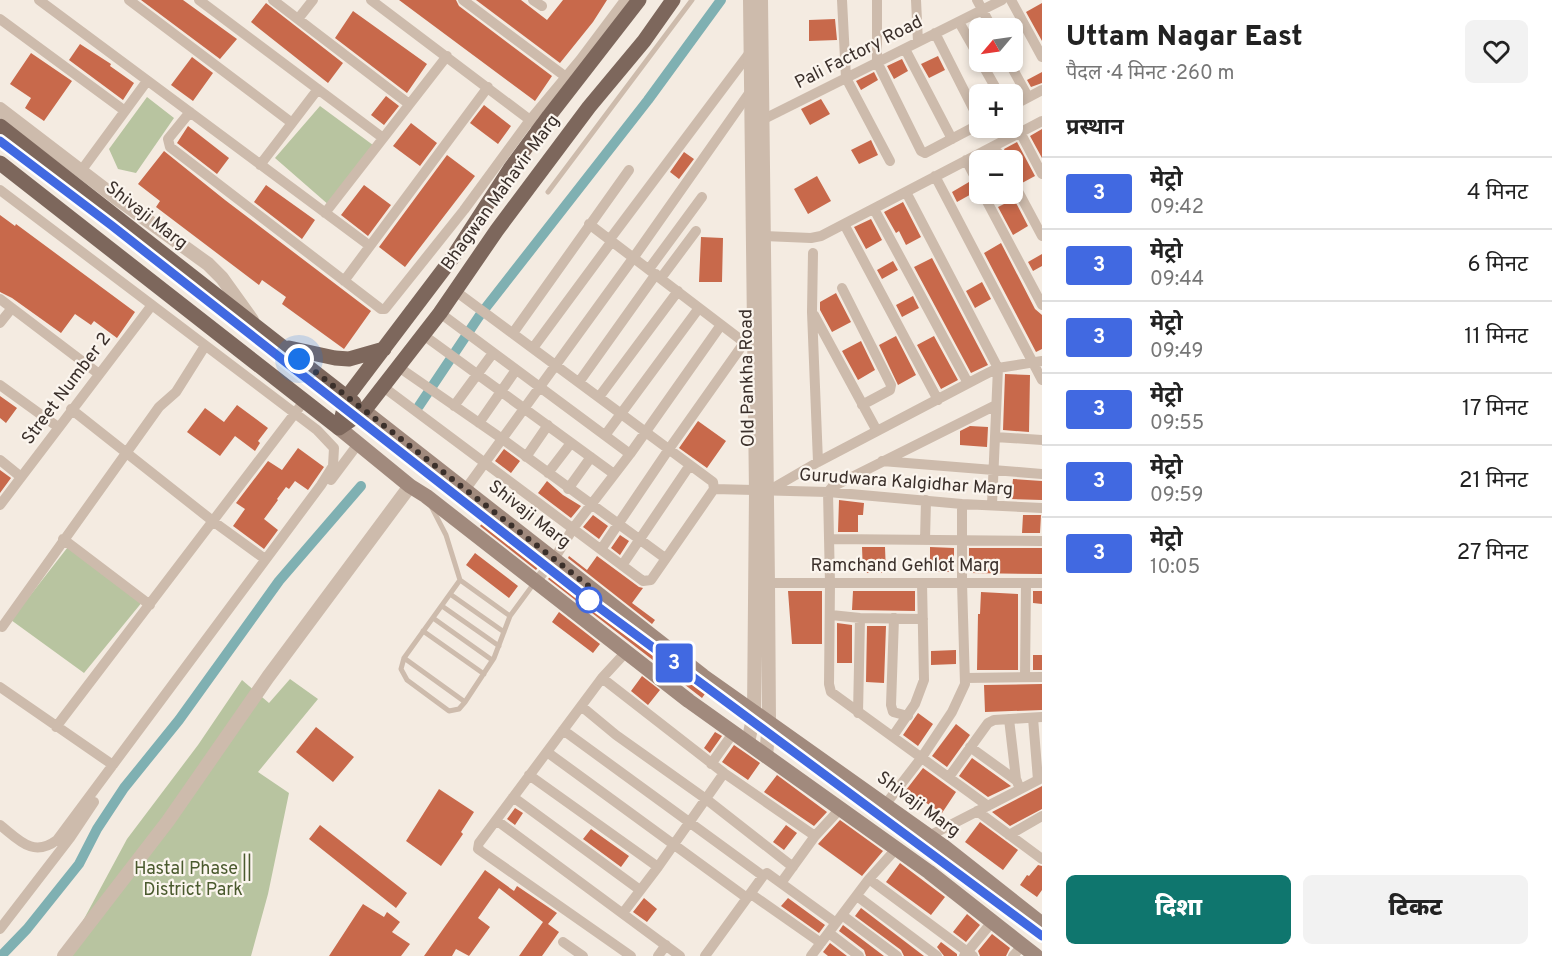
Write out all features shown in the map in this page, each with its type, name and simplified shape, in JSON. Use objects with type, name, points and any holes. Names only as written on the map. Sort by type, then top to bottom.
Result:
[{"type":"main road","name":"Bhagwan Mahavir Marg","points":[[347,397],[453,257],[510,169],[535,124],[639,0]]},
{"type":"main road","name":"Bhagwan Mahavir Marg","points":[[364,411],[440,313],[454,290],[533,181],[589,107],[644,41],[673,0]]},
{"type":"main road","name":"Shivaji Marg","points":[[0,126],[703,676],[929,836],[1042,924]]},
{"type":"main road","points":[[0,163],[305,400],[410,486],[426,496],[626,652],[992,922],[1017,951],[1036,956]]},
{"type":"main road","points":[[283,346],[349,359],[384,349]]},
{"type":"main road","points":[[339,428],[347,397]]},
{"type":"main road","points":[[339,428],[364,411]]},
{"type":"street","points":[[129,0],[292,123]]},
{"type":"street","points":[[200,0],[383,138]]},
{"type":"street","points":[[273,0],[409,105]]},
{"type":"street","points":[[298,19],[313,0]]},
{"type":"street","points":[[371,0],[535,124]]},
{"type":"street","points":[[463,0],[566,77]]},
{"type":"street","points":[[190,112],[168,139],[170,147],[381,309],[385,309],[535,124],[566,77],[625,0]]},
{"type":"street","name":"Old Pankha Road","points":[[748,743],[754,713],[762,492],[764,236],[757,122],[752,89],[750,0]]},
{"type":"street","name":"Old Pankha Road","points":[[761,0],[749,346],[768,583],[769,723],[766,756]]},
{"type":"street","points":[[843,0],[846,78],[890,161]]},
{"type":"street","points":[[877,0],[877,62],[922,153],[969,129]]},
{"type":"street","points":[[916,0],[918,42]]},
{"type":"street","name":"Pali Factory Road","points":[[757,122],[959,22],[980,5],[1002,0]]},
{"type":"street","points":[[1011,0],[1042,57]]},
{"type":"street","points":[[42,1],[370,246]]},
{"type":"street","points":[[0,19],[125,111]]},
{"type":"street","points":[[959,22],[969,40]]},
{"type":"street","points":[[935,33],[969,101]]},
{"type":"street","points":[[905,49],[952,138]]},
{"type":"street","points":[[533,348],[751,51]]},
{"type":"street","points":[[325,213],[447,56]]},
{"type":"street","points":[[1014,72],[1028,97]]},
{"type":"street","points":[[81,171],[147,81]]},
{"type":"street","points":[[344,281],[488,87]]},
{"type":"street","points":[[260,165],[318,89]]},
{"type":"street","points":[[465,490],[634,257],[752,89]]},
{"type":"street","points":[[1023,100],[1042,90]]},
{"type":"street","points":[[0,108],[81,171],[208,264],[222,278],[259,329]]},
{"type":"street","points":[[1023,130],[1042,121]]},
{"type":"street","points":[[764,236],[816,238],[1009,138]]},
{"type":"street","points":[[1023,138],[1042,174]]},
{"type":"street","points":[[994,146],[996,150]]},
{"type":"street","points":[[966,160],[969,166]]},
{"type":"street","points":[[513,333],[629,170]]},
{"type":"street","points":[[935,176],[1038,362],[1042,380]]},
{"type":"street","points":[[0,190],[294,415],[317,430],[334,448],[334,459],[329,474],[57,840],[41,848],[29,848],[0,825]]},
{"type":"street","points":[[906,192],[998,369],[992,506]]},
{"type":"street","points":[[579,382],[655,274],[702,197]]},
{"type":"street","points":[[1023,201],[1042,236]]},
{"type":"street","points":[[988,204],[1042,305]]},
{"type":"street","points":[[874,209],[968,383]]},
{"type":"street","points":[[590,224],[749,346],[669,449],[602,548]]},
{"type":"street","points":[[844,224],[938,400]]},
{"type":"street","points":[[655,274],[696,231]]},
{"type":"street","points":[[813,252],[812,312],[818,462]]},
{"type":"street","points":[[842,288],[891,386],[890,390],[862,405]]},
{"type":"street","points":[[382,386],[645,582],[651,580],[714,489],[713,482],[454,290]]},
{"type":"street","points":[[599,398],[678,291]]},
{"type":"street","points":[[0,299],[99,374]]},
{"type":"street","name":"Street Number 2","points":[[0,505],[152,305]]},
{"type":"street","points":[[0,323],[12,308]]},
{"type":"street","points":[[606,434],[699,308]]},
{"type":"street","points":[[812,312],[877,432]]},
{"type":"street","points":[[440,313],[630,454]]},
{"type":"street","points":[[536,582],[721,325]]},
{"type":"street","points":[[422,334],[614,474]]},
{"type":"street","points":[[2,627],[159,407],[176,392],[205,346]]},
{"type":"street","points":[[454,406],[493,353]]},
{"type":"street","points":[[762,492],[968,383],[998,369],[1038,362]]},
{"type":"street","points":[[397,366],[501,438],[665,558]]},
{"type":"street","points":[[479,423],[516,370]]},
{"type":"street","points":[[0,385],[58,428]]},
{"type":"street","points":[[56,727],[305,400]]},
{"type":"street","points":[[988,806],[836,697],[830,689],[831,583],[828,492],[832,487],[881,461],[996,405]]},
{"type":"street","points":[[71,409],[213,522],[265,559]]},
{"type":"street","points":[[526,457],[548,425]]},
{"type":"street","points":[[995,437],[1042,440]]},
{"type":"street","points":[[548,473],[572,443]]},
{"type":"street","points":[[0,929],[70,838],[124,760],[358,444]]},
{"type":"street","points":[[568,489],[591,457]]},
{"type":"street","points":[[0,460],[21,477]]},
{"type":"street","points":[[881,461],[994,468],[1042,474]]},
{"type":"street","points":[[623,564],[690,465]]},
{"type":"street","points":[[64,956],[168,820],[268,677],[410,486]]},
{"type":"street","name":"Gurudwara Kalgidhar Marg","points":[[714,489],[828,492],[962,504],[1042,508]]},
{"type":"street","points":[[925,540],[926,500]]},
{"type":"street","points":[[885,805],[922,757],[952,712],[962,693],[966,678],[962,583],[962,504]]},
{"type":"street","points":[[63,539],[150,605]]},
{"type":"street","points":[[830,539],[1042,541]]},
{"type":"street","name":"Ramchand Gehlot Marg","points":[[768,583],[1042,583]]},
{"type":"street","points":[[893,736],[915,704],[924,680],[922,583]]},
{"type":"street","points":[[1025,677],[1026,583]]},
{"type":"street","points":[[831,615],[923,619]]},
{"type":"street","points":[[858,713],[860,618]]},
{"type":"street","points":[[894,618],[891,705],[893,712],[908,716]]},
{"type":"street","points":[[626,652],[602,678],[479,843],[478,849],[632,956]]},
{"type":"street","points":[[966,678],[1042,677]]},
{"type":"street","points":[[602,678],[711,764],[815,836]]},
{"type":"street","points":[[0,687],[113,765]]},
{"type":"street","points":[[581,706],[616,735],[706,799],[793,867]]},
{"type":"street","points":[[929,836],[988,806],[1019,785],[1040,779],[1037,718],[1009,719],[988,723],[949,777]]},
{"type":"street","points":[[1009,719],[1019,785]]},
{"type":"street","points":[[563,730],[763,876]]},
{"type":"street","points":[[711,764],[734,732]]},
{"type":"street","points":[[970,747],[1019,785]]},
{"type":"street","points":[[547,752],[674,845],[749,896],[817,952],[869,879],[896,849]]},
{"type":"street","points":[[623,913],[724,773]]},
{"type":"street","points":[[530,775],[658,867]]},
{"type":"street","points":[[513,797],[640,890]]},
{"type":"street","points":[[782,883],[815,836],[840,809]]},
{"type":"street","points":[[977,812],[1042,859]]},
{"type":"street","points":[[1009,835],[1042,816]]},
{"type":"street","points":[[496,820],[680,956]]},
{"type":"street","points":[[705,956],[763,876],[768,873],[897,956]]},
{"type":"street","points":[[869,879],[968,954],[992,922]]},
{"type":"street","points":[[857,896],[937,956]]},
{"type":"street","points":[[829,933],[859,956]]},
{"type":"street","points":[[563,942],[584,956]]},
{"type":"street","points":[[658,956],[666,945]]},
{"type":"lane","points":[[548,192],[692,0]]},
{"type":"lane","points":[[426,496],[446,535],[460,580],[510,616]]},
{"type":"lane","points":[[460,580],[404,658],[401,669],[407,680],[449,711],[459,709],[484,674],[499,646],[510,616],[536,582]]},
{"type":"lane","points":[[450,594],[504,632]]},
{"type":"lane","points":[[442,606],[499,646]]},
{"type":"lane","points":[[433,618],[492,660]]},
{"type":"lane","points":[[423,631],[484,674]]},
{"type":"lane","points":[[404,658],[465,702]]},
{"type":"green space","points":[[147,97],[174,118],[136,173],[118,169],[109,149]]},
{"type":"green space","points":[[320,106],[377,148],[330,206],[275,158]]},
{"type":"green space","points":[[71,543],[143,601],[84,673],[11,620]]},
{"type":"green space","name":"Hastal Phase || District Park","points":[[290,679],[318,699],[258,772],[289,793],[268,894],[251,956],[64,956],[127,839],[198,745],[242,680],[269,703]]},
{"type":"building","points":[[141,0],[183,0],[237,39],[220,59]]},
{"type":"building","points":[[399,0],[456,0],[459,6],[552,76],[535,101]]},
{"type":"building","points":[[476,0],[521,0],[547,20],[563,0],[607,0],[593,22],[560,63]]},
{"type":"building","points":[[266,3],[343,63],[328,83],[251,22]]},
{"type":"building","points":[[1042,3],[1042,41],[1026,12]]},
{"type":"building","points":[[353,11],[427,64],[407,93],[335,38]]},
{"type":"building","points":[[835,19],[837,40],[809,41],[809,20]]},
{"type":"building","points":[[80,44],[111,64],[110,66],[134,83],[123,100],[69,60]]},
{"type":"building","points":[[31,53],[72,81],[44,121],[25,108],[31,98],[10,84]]},
{"type":"building","points":[[938,56],[945,70],[929,78],[921,64]]},
{"type":"building","points":[[192,57],[213,73],[193,101],[171,85]]},
{"type":"building","points":[[902,59],[908,71],[894,79],[887,66]]},
{"type":"building","points":[[874,72],[878,80],[861,90],[856,81]]},
{"type":"building","points":[[1042,72],[1042,83],[1031,87],[1027,80]]},
{"type":"building","points":[[386,96],[399,106],[384,125],[371,115]]},
{"type":"building","points":[[821,99],[830,114],[810,125],[801,109]]},
{"type":"building","points":[[484,105],[511,126],[498,144],[470,123]]},
{"type":"building","points":[[411,123],[437,143],[420,166],[393,146]]},
{"type":"building","points":[[188,126],[229,158],[217,174],[177,143]]},
{"type":"building","points":[[1042,129],[1042,158],[1030,136]]},
{"type":"building","points":[[871,140],[878,155],[859,164],[851,150]]},
{"type":"building","points":[[1017,142],[1021,150],[1004,150]]},
{"type":"building","points":[[164,151],[371,311],[344,349],[282,304],[286,297],[262,280],[259,285],[156,207],[160,201],[138,184]]},
{"type":"building","points":[[684,152],[694,159],[679,179],[670,172]]},
{"type":"building","points":[[1023,153],[1035,176],[1023,182]]},
{"type":"building","points":[[447,155],[475,176],[405,267],[379,247]]},
{"type":"building","points":[[817,176],[831,201],[808,214],[794,189]]},
{"type":"building","points":[[969,182],[969,195],[957,202],[952,192]]},
{"type":"building","points":[[266,185],[315,220],[302,239],[254,202]]},
{"type":"building","points":[[364,185],[391,205],[368,236],[341,215]]},
{"type":"building","points":[[903,202],[921,237],[906,245],[899,231],[896,233],[884,212]]},
{"type":"building","points":[[1004,204],[1017,204],[1028,226],[1013,235],[998,207]]},
{"type":"building","points":[[0,215],[15,226],[16,224],[135,312],[117,338],[94,321],[91,325],[75,314],[61,333],[0,292]]},
{"type":"building","points":[[871,219],[882,240],[866,249],[854,227]]},
{"type":"building","points":[[701,237],[723,238],[722,282],[699,282]]},
{"type":"building","points":[[1001,243],[1035,309],[1042,315],[1042,349],[1036,352],[984,253]]},
{"type":"building","points":[[1042,254],[1042,266],[1033,271],[1028,262]]},
{"type":"building","points":[[932,258],[988,365],[971,373],[914,267]]},
{"type":"building","points":[[893,261],[898,270],[882,279],[877,270]]},
{"type":"building","points":[[982,282],[991,299],[975,308],[966,291]]},
{"type":"building","points":[[836,293],[851,322],[832,332],[820,310],[820,302]]},
{"type":"building","points":[[913,296],[919,308],[902,317],[896,305]]},
{"type":"building","points":[[896,336],[916,375],[898,385],[879,345]]},
{"type":"building","points":[[934,336],[958,380],[941,389],[917,345]]},
{"type":"building","points":[[861,341],[875,370],[858,380],[842,351]]},
{"type":"building","points":[[1005,374],[1030,375],[1029,432],[1003,430]]},
{"type":"building","points":[[0,396],[17,408],[6,423],[0,418]]},
{"type":"building","points":[[237,405],[268,428],[258,441],[260,443],[255,451],[235,436],[220,456],[187,432],[205,408],[224,422]]},
{"type":"building","points":[[698,421],[726,441],[707,468],[679,448]]},
{"type":"building","points":[[970,426],[988,427],[987,447],[960,445],[960,431]]},
{"type":"building","points":[[298,448],[324,467],[308,490],[295,481],[289,489],[286,487],[277,499],[264,519],[278,530],[264,549],[233,526],[245,509],[236,503],[268,461],[282,470]]},
{"type":"building","points":[[504,449],[520,461],[511,473],[495,461]]},
{"type":"building","points":[[0,470],[11,478],[0,493]]},
{"type":"building","points":[[1013,479],[1042,481],[1042,500],[1011,499]]},
{"type":"building","points":[[547,481],[563,495],[581,506],[571,518],[538,493]]},
{"type":"building","points":[[839,500],[864,503],[863,515],[858,515],[858,532],[838,532]]},
{"type":"building","points":[[593,515],[608,526],[599,539],[583,527]]},
{"type":"building","points":[[1023,515],[1041,515],[1040,533],[1022,533]]},
{"type":"building","points":[[486,519],[542,562],[536,570],[480,526]]},
{"type":"building","points":[[620,535],[629,541],[620,555],[611,548]]},
{"type":"building","points":[[862,547],[885,547],[886,573],[863,573]]},
{"type":"building","points":[[930,547],[954,548],[954,572],[930,572]]},
{"type":"building","points":[[969,548],[1042,548],[1042,574],[969,573]]},
{"type":"building","points":[[475,553],[518,586],[509,598],[466,565]]},
{"type":"building","points":[[569,556],[587,570],[597,556],[643,588],[632,603],[655,620],[652,624],[568,558]]},
{"type":"building","points":[[554,572],[707,691],[702,698],[548,579]]},
{"type":"building","points":[[788,591],[822,591],[822,644],[792,644]]},
{"type":"building","points":[[853,591],[915,591],[915,611],[852,610]]},
{"type":"building","points":[[1033,591],[1042,591],[1042,604],[1033,603]]},
{"type":"building","points":[[981,592],[1018,594],[1018,670],[977,670],[978,614],[980,614]]},
{"type":"building","points":[[559,612],[600,644],[593,653],[552,622]]},
{"type":"building","points":[[837,623],[852,625],[852,663],[837,663]]},
{"type":"building","points":[[867,626],[886,626],[884,683],[866,682]]},
{"type":"building","points":[[956,650],[956,664],[931,665],[931,651]]},
{"type":"building","points":[[1033,655],[1042,655],[1042,670],[1033,670]]},
{"type":"building","points":[[642,676],[660,690],[648,705],[631,691]]},
{"type":"building","points":[[1042,684],[1042,710],[985,712],[984,685]]},
{"type":"building","points":[[918,713],[933,724],[918,746],[903,735]]},
{"type":"building","points":[[956,724],[970,735],[947,767],[932,756]]},
{"type":"building","points":[[316,727],[354,757],[333,782],[296,752]]},
{"type":"building","points":[[715,732],[722,736],[710,753],[704,748]]},
{"type":"building","points":[[734,745],[760,763],[748,780],[722,762]]},
{"type":"building","points":[[972,758],[1011,786],[988,797],[959,776]]},
{"type":"building","points":[[923,768],[956,792],[942,813],[906,790]]},
{"type":"building","points":[[777,775],[827,812],[814,826],[764,792]]},
{"type":"building","points":[[1042,786],[1042,809],[1010,826],[992,812]]},
{"type":"building","points":[[439,789],[474,812],[461,832],[463,834],[441,866],[406,841]]},
{"type":"building","points":[[515,808],[523,813],[515,825],[507,819]]},
{"type":"building","points":[[840,820],[883,851],[862,876],[818,844]]},
{"type":"building","points":[[980,822],[1018,850],[1003,870],[965,842]]},
{"type":"building","points":[[320,825],[407,893],[396,908],[309,839]]},
{"type":"building","points":[[786,825],[797,833],[784,850],[773,842]]},
{"type":"building","points":[[591,829],[629,856],[621,867],[583,839]]},
{"type":"building","points":[[900,863],[945,897],[931,915],[886,882]]},
{"type":"building","points":[[1038,865],[1042,866],[1042,890],[1037,897],[1020,885]]},
{"type":"building","points":[[485,870],[514,891],[517,886],[557,913],[548,924],[559,932],[542,956],[519,956],[543,922],[499,888],[478,918],[490,927],[469,956],[456,949],[452,956],[424,956]]},
{"type":"building","points":[[644,898],[657,909],[647,922],[633,912]]},
{"type":"building","points":[[788,898],[825,925],[819,933],[781,906]]},
{"type":"building","points":[[363,904],[384,917],[387,912],[400,922],[392,932],[410,944],[401,956],[329,956]]},
{"type":"building","points":[[861,908],[924,956],[904,956],[901,950],[855,916]]},
{"type":"building","points":[[967,914],[980,925],[966,942],[953,932]]},
{"type":"building","points":[[843,925],[884,956],[866,956],[864,950],[839,931]]},
{"type":"building","points":[[992,934],[1010,948],[1006,956],[980,956],[978,951]]},
{"type":"building","points":[[941,942],[957,956],[944,956],[937,947]]},
{"type":"building","points":[[830,943],[847,956],[828,956],[823,952]]},
{"type":"waterway","points":[[419,406],[480,315],[648,100],[721,0]]},
{"type":"waterway","points":[[1,956],[27,929],[79,864],[97,829],[124,788],[179,720],[279,581],[361,486]]},
{"type":"railway","points":[[0,141],[111,225],[589,600],[1042,936]]},
{"type":"metro line","name":"3","points":[[0,141],[111,225],[589,600],[1042,936]]},
{"type":"route","points":[[299,359],[591,588],[589,600]]}]
